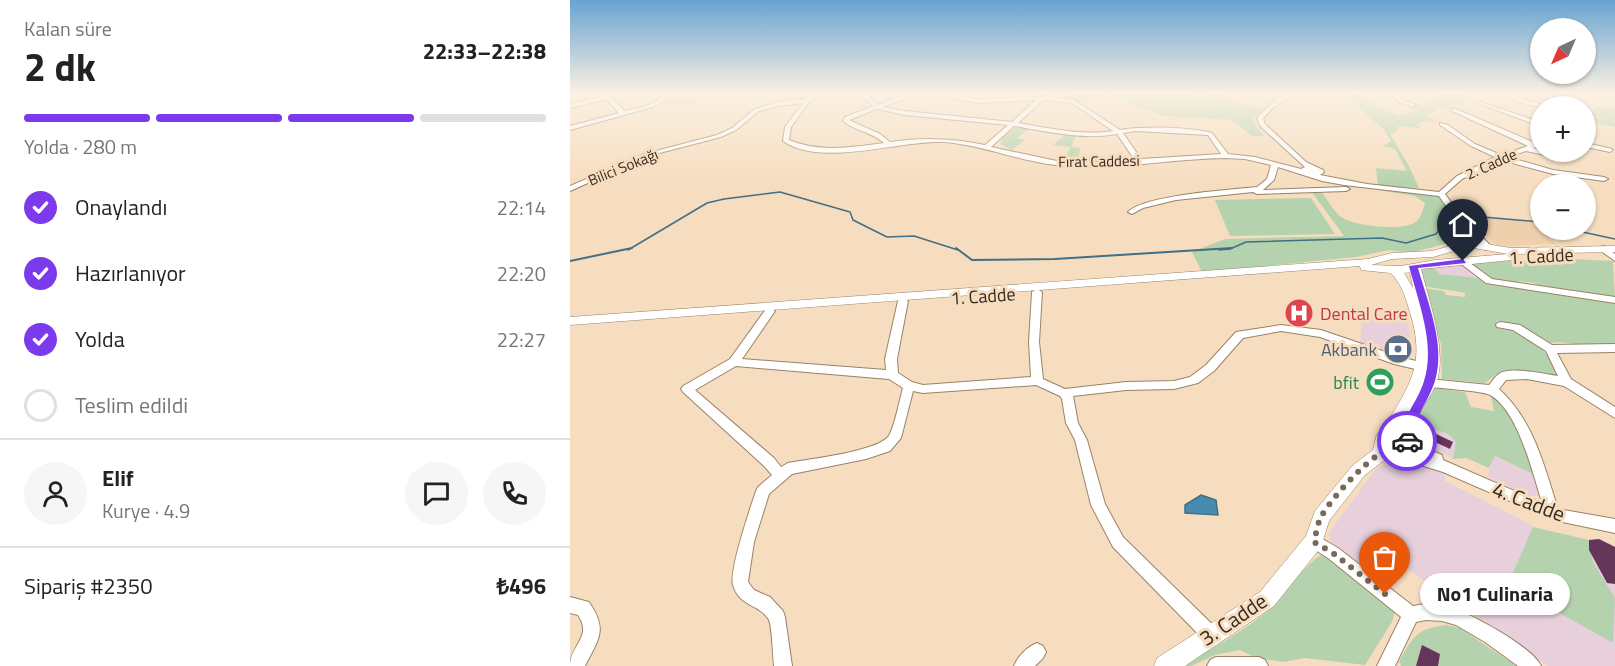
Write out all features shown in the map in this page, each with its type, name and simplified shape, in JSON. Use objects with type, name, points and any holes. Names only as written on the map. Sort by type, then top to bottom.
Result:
[{"type":"main road","name":"1. Cadde","points":[[570,321],[1341,264],[1433,254],[1468,244],[1488,253]]},
{"type":"main road","name":"1. Cadde","points":[[570,329],[709,319],[770,311],[1363,268],[1396,270],[1463,261],[1488,253],[1612,253]]},
{"type":"main road","points":[[1385,258],[1387,265],[1396,270]]},
{"type":"main road","points":[[1395,447],[1429,383],[1433,367],[1430,326],[1414,266]]},
{"type":"main road","name":"3. Cadde","points":[[1165,666],[1267,599],[1314,542],[1321,517],[1359,470],[1395,447],[1424,367],[1424,349],[1408,284],[1396,270]]},
{"type":"street","points":[[570,128],[585,124]]},
{"type":"street","name":"Bilici Sokağı","points":[[570,189],[646,155],[719,136],[740,124]]},
{"type":"street","name":"Fırat Caddesi","points":[[790,124],[786,141],[796,147],[821,152],[887,142],[957,140],[1058,163],[1104,164],[1226,156],[1309,170],[1362,186],[1441,194]]},
{"type":"street","points":[[849,124],[882,137],[887,142]]},
{"type":"street","points":[[1015,124],[1083,135],[1136,129],[1210,134],[1226,156]]},
{"type":"street","points":[[988,146],[1015,124]]},
{"type":"street","points":[[1108,124],[1118,131],[1139,161]]},
{"type":"street","points":[[1262,124],[1309,170]]},
{"type":"street","points":[[1442,124],[1458,132],[1467,141],[1500,158],[1572,176],[1604,179]]},
{"type":"street","points":[[1488,124],[1530,142]]},
{"type":"street","points":[[1596,147],[1610,150]]},
{"type":"street","name":"2. Cadde","points":[[1441,194],[1452,183],[1500,158],[1530,148]]},
{"type":"street","points":[[1526,149],[1530,150]]},
{"type":"street","points":[[1250,192],[1266,186],[1275,164]]},
{"type":"street","points":[[1132,212],[1138,207],[1175,198],[1250,192],[1373,187]]},
{"type":"street","points":[[1441,194],[1488,253]]},
{"type":"street","points":[[1451,248],[1461,231],[1456,215]]},
{"type":"street","points":[[1463,261],[1489,281],[1615,300]]},
{"type":"street","points":[[1036,292],[1034,342],[1037,381]]},
{"type":"street","points":[[892,375],[891,359],[903,301]]},
{"type":"street","points":[[770,311],[734,362],[687,389],[770,462],[780,475]]},
{"type":"street","points":[[1501,325],[1516,327],[1550,349],[1567,382]]},
{"type":"street","points":[[1064,393],[1089,389],[1174,385],[1194,380],[1210,368],[1240,335],[1281,328],[1321,334],[1398,361],[1424,367]]},
{"type":"street","points":[[1550,349],[1615,348]]},
{"type":"street","points":[[734,362],[892,375],[909,386],[942,389],[1012,381],[1037,381],[1064,393],[1068,398],[1072,423],[1081,440],[1098,505],[1118,542],[1211,635]]},
{"type":"street","points":[[1492,390],[1503,376],[1527,375],[1567,382],[1612,408]]},
{"type":"street","points":[[1429,383],[1492,390],[1501,397],[1521,424],[1543,478],[1553,514]]},
{"type":"street","points":[[783,666],[777,617],[764,603],[748,596],[740,583],[747,542],[763,491],[780,475],[804,465],[866,454],[885,447],[895,438],[898,417],[909,386]]},
{"type":"street","name":"4. Cadde","points":[[1395,447],[1553,514],[1615,526]]},
{"type":"street","points":[[1314,542],[1357,571],[1411,615]]},
{"type":"street","points":[[570,605],[583,608],[592,621],[591,637],[576,666]]},
{"type":"street","points":[[1386,666],[1411,615],[1424,609],[1455,616],[1487,634],[1532,666]]},
{"type":"street","points":[[1023,666],[1037,652]]},
{"type":"street","points":[[1216,666],[1259,666]]},
{"type":"shaded area","points":[[1467,215],[1530,222],[1530,240],[1552,240],[1556,244],[1499,246],[1492,242],[1479,224]]},
{"type":"shaded area","points":[[1463,264],[1477,278],[1440,274],[1434,267]]},
{"type":"shaded area","points":[[1362,315],[1408,316],[1411,360],[1360,344]]},
{"type":"shaded area","points":[[1434,429],[1448,434],[1457,442],[1453,459],[1427,444]]},
{"type":"shaded area","points":[[1494,456],[1533,474],[1539,496],[1530,496],[1487,477]]},
{"type":"shaded area","points":[[1401,462],[1437,470],[1445,474],[1445,481],[1530,524],[1533,527],[1531,531],[1591,556],[1589,540],[1599,539],[1615,546],[1615,666],[1548,666],[1460,604],[1457,612],[1437,605],[1431,585],[1380,550],[1367,568],[1359,565],[1331,542],[1328,534],[1374,471],[1380,466]]},
{"type":"green space","points":[[1237,124],[1255,124],[1264,136],[1252,136]]},
{"type":"green space","points":[[1418,124],[1416,125],[1420,128],[1399,126],[1396,132],[1390,134],[1419,188],[1378,186],[1376,168],[1407,171],[1395,149],[1383,146],[1391,141],[1379,125]]},
{"type":"green space","points":[[1016,127],[1029,129],[1017,138],[1025,140],[1012,150],[1000,144],[1002,138]]},
{"type":"green space","points":[[1065,135],[1076,136],[1071,147],[1080,148],[1078,161],[1064,161],[1070,147],[1053,145]]},
{"type":"green space","points":[[1372,189],[1438,196],[1458,225],[1456,238],[1445,244],[1410,253],[1389,250],[1356,257],[1202,272],[1192,252],[1225,239],[1344,236],[1311,191],[1321,191],[1338,215],[1356,223],[1399,227],[1414,223],[1420,217],[1425,203],[1415,196]]},
{"type":"green space","points":[[1311,198],[1335,234],[1230,236],[1215,200]]},
{"type":"green space","points":[[1550,258],[1613,261],[1615,299],[1541,288],[1535,283],[1519,281],[1517,284],[1487,279],[1469,264]]},
{"type":"green space","points":[[1433,267],[1440,274],[1477,278],[1485,282],[1615,302],[1615,344],[1589,346],[1551,343],[1512,323],[1496,321],[1498,327],[1526,337],[1542,349],[1553,365],[1555,375],[1553,377],[1498,373],[1485,383],[1442,379],[1441,344],[1423,288],[1444,291],[1446,295],[1465,297],[1465,293],[1423,286],[1419,271]]},
{"type":"green space","points":[[1433,388],[1465,392],[1471,407],[1494,411],[1491,396],[1495,397],[1516,426],[1533,474],[1495,456],[1489,468],[1466,458],[1453,459],[1456,442],[1448,434],[1434,429],[1427,444],[1415,428],[1416,416]]},
{"type":"green space","points":[[1533,527],[1589,540],[1593,562],[1615,598],[1613,643],[1508,584]]},
{"type":"green space","points":[[1324,554],[1396,608],[1392,622],[1365,665],[1305,658],[1283,662],[1256,658],[1240,650],[1215,655],[1191,666],[1178,666],[1225,641],[1269,610],[1303,571]]},
{"type":"green space","points":[[1446,625],[1460,628],[1516,666],[1401,666],[1399,662],[1417,635],[1428,629]]},
{"type":"water","points":[[1201,495],[1216,500],[1218,515],[1185,513],[1185,505]]},
{"type":"building","points":[[1434,433],[1453,442],[1450,449],[1433,441]]},
{"type":"building","points":[[1599,539],[1615,547],[1615,584],[1607,583],[1589,550],[1589,540]]},
{"type":"building","points":[[1422,645],[1440,654],[1438,666],[1416,666]]},
{"type":"waterway","points":[[631,248],[707,203],[780,192],[850,212],[853,220],[887,237],[914,236],[958,250]]},
{"type":"waterway","points":[[1219,250],[1230,249],[1246,242],[1382,238],[1406,243],[1436,234],[1445,221],[1444,216],[1454,215]]},
{"type":"waterway","points":[[1460,215],[1530,221]]},
{"type":"waterway","points":[[1596,235],[1615,239]]},
{"type":"waterway","points":[[570,261],[631,248]]},
{"type":"waterway","points":[[956,248],[972,260],[1055,259],[1232,248]]},
{"type":"way so far","points":[[1385,594],[1333,553],[1314,542],[1321,517],[1359,470],[1381,453],[1390,451],[1394,454],[1407,455],[1411,449],[1407,441]]},
{"type":"place","name":"Dental Care","points":[[1299,313]]},
{"type":"place","name":"Akbank","points":[[1398,349]]},
{"type":"place","name":"bfit","points":[[1380,382]]},
{"type":"place","name":"No1 Culinaria","points":[[1385,594]]},
{"type":"route","points":[[1407,441],[1410,430],[1409,421],[1429,383],[1433,367],[1430,326],[1414,274],[1414,266],[1463,261]]}]
